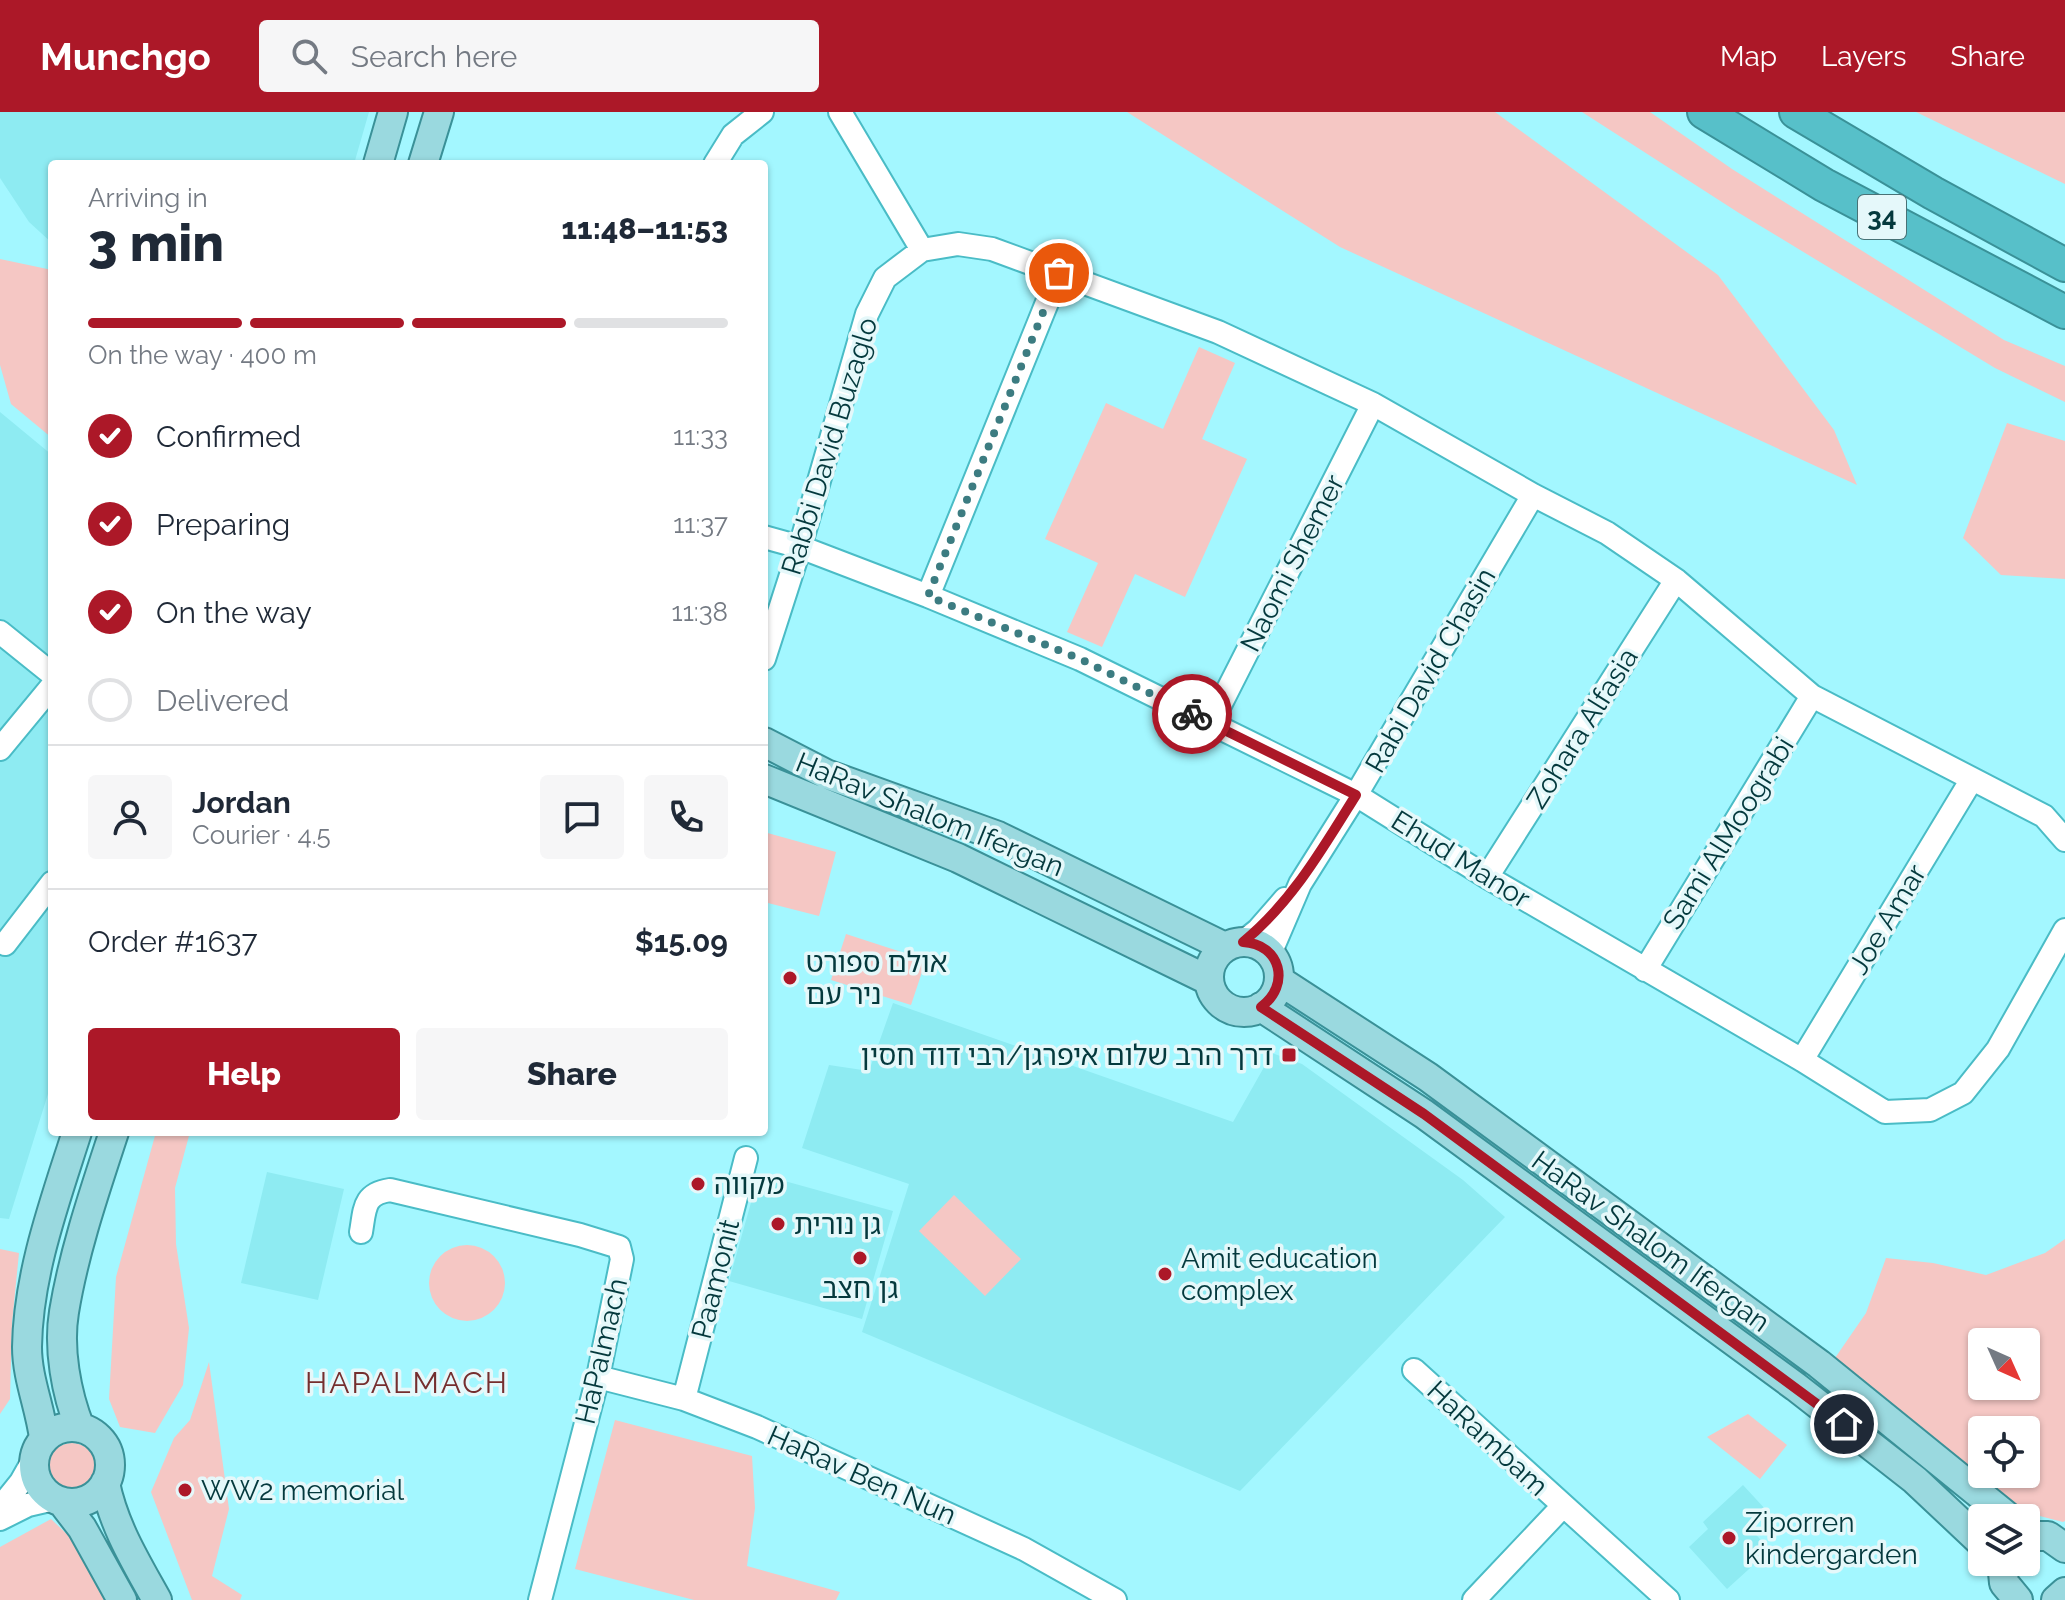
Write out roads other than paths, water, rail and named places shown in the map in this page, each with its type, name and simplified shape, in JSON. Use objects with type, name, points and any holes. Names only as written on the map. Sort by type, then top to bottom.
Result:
[{"type":"highway","name":"34","points":[[1704,112],[1824,185],[2065,312]]},
{"type":"highway","name":"34","points":[[1796,112],[1921,186],[2065,265]]},
{"type":"main road","points":[[379,160],[393,112]]},
{"type":"main road","points":[[424,160],[439,112]]},
{"type":"main road","name":"HaRav Shalom Ifergan","points":[[768,744],[826,774],[998,836],[1234,945]]},
{"type":"main road","name":"HaRav Shalom Ifergan","points":[[768,781],[958,858],[1208,980]]},
{"type":"main road","points":[[1234,945],[1258,945],[1270,954],[1280,981],[1273,996],[1261,1007],[1242,1012],[1226,1007],[1216,999],[1208,980],[1212,962],[1234,945]]},
{"type":"main road","name":"HaRav Shalom Ifergan","points":[[1280,981],[1439,1085],[1819,1364],[1992,1504]]},
{"type":"main road","name":"HaRav Shalom Ifergan","points":[[1261,1007],[1424,1114],[1796,1387],[1915,1480],[1968,1530]]},
{"type":"main road","points":[[76,1136],[47,1225],[30,1308],[27,1349],[39,1448],[33,1470],[39,1486],[58,1501],[82,1528],[122,1600]]},
{"type":"main road","points":[[80,1428],[73,1411],[63,1352],[63,1314],[83,1233],[113,1136]]},
{"type":"main road","points":[[39,1448],[62,1428],[92,1432],[105,1446],[110,1465],[105,1483],[110,1509],[157,1600]]},
{"type":"main road","points":[[58,1501],[77,1503],[87,1500],[105,1483]]},
{"type":"main road","points":[[2003,1576],[2004,1583],[2018,1600]]},
{"type":"main road","points":[[2056,1600],[2065,1592]]},
{"type":"street","points":[[717,160],[733,135],[762,112]]},
{"type":"street","points":[[840,112],[922,250],[958,244],[992,249],[1218,332],[1373,404],[1533,495],[1607,533],[1676,580],[1812,696],[2044,816],[2065,840]]},
{"type":"street","name":"Rabbi David Buzaglo","points":[[768,647],[867,314],[885,278],[922,250]]},
{"type":"street","points":[[928,596],[1059,273]]},
{"type":"street","name":"Naomi Shemer","points":[[1211,723],[1373,404]]},
{"type":"street","name":"Rabi David Chasin","points":[[1270,954],[1300,884],[1533,495]]},
{"type":"street","name":"Ehud Manor","points":[[768,538],[800,547],[928,596],[1080,659],[1356,795],[1487,877],[1802,1060],[1885,1112],[1930,1110],[1963,1093],[1998,1049],[2065,930]]},
{"type":"street","name":"Zohara Alfasia","points":[[1487,877],[1676,580]]},
{"type":"street","points":[[0,632],[48,671]]},
{"type":"street","points":[[0,749],[48,691]]},
{"type":"street","name":"Sami AlMoograbi","points":[[1645,970],[1812,696]]},
{"type":"street","name":"Joe Amar","points":[[1802,1060],[1972,779]]},
{"type":"street","name":"Rabi David Chasin","points":[[1234,945],[1258,930],[1300,884]]},
{"type":"street","points":[[5,944],[48,888]]},
{"type":"street","name":"Paamonit","points":[[684,1399],[746,1158]]},
{"type":"street","name":"HaPalmach","points":[[361,1232],[367,1201],[376,1192],[390,1190],[619,1247],[622,1259],[598,1377],[540,1600]]},
{"type":"street","name":"HaRambam","points":[[1414,1370],[1668,1600]]},
{"type":"street","name":"HaRav Ben Nun","points":[[598,1377],[684,1399],[757,1427],[1024,1549],[1115,1600]]},
{"type":"street","points":[[0,1508],[21,1482],[39,1448]]},
{"type":"street","points":[[0,1519],[28,1505],[58,1501]]},
{"type":"street","points":[[1474,1600],[1562,1507]]},
{"type":"place","name":"אולם ספורט ניר עם","points":[[790,978]]},
{"type":"place","name":"דרך הרב שלום איפרגן/רבי דוד חסין","points":[[1289,1055]]},
{"type":"place","name":"מקווה","points":[[698,1184]]},
{"type":"place","name":"גן נורית","points":[[778,1224]]},
{"type":"place","name":"גן חצב","points":[[860,1258]]},
{"type":"place","name":"Amit education complex","points":[[1165,1274]]},
{"type":"place","name":"WW2 memorial","points":[[185,1490]]},
{"type":"place","name":"Ziporren kindergarden","points":[[1729,1538]]},
{"type":"district","name":"HAPALMACH","points":[[407,1383]]}]
